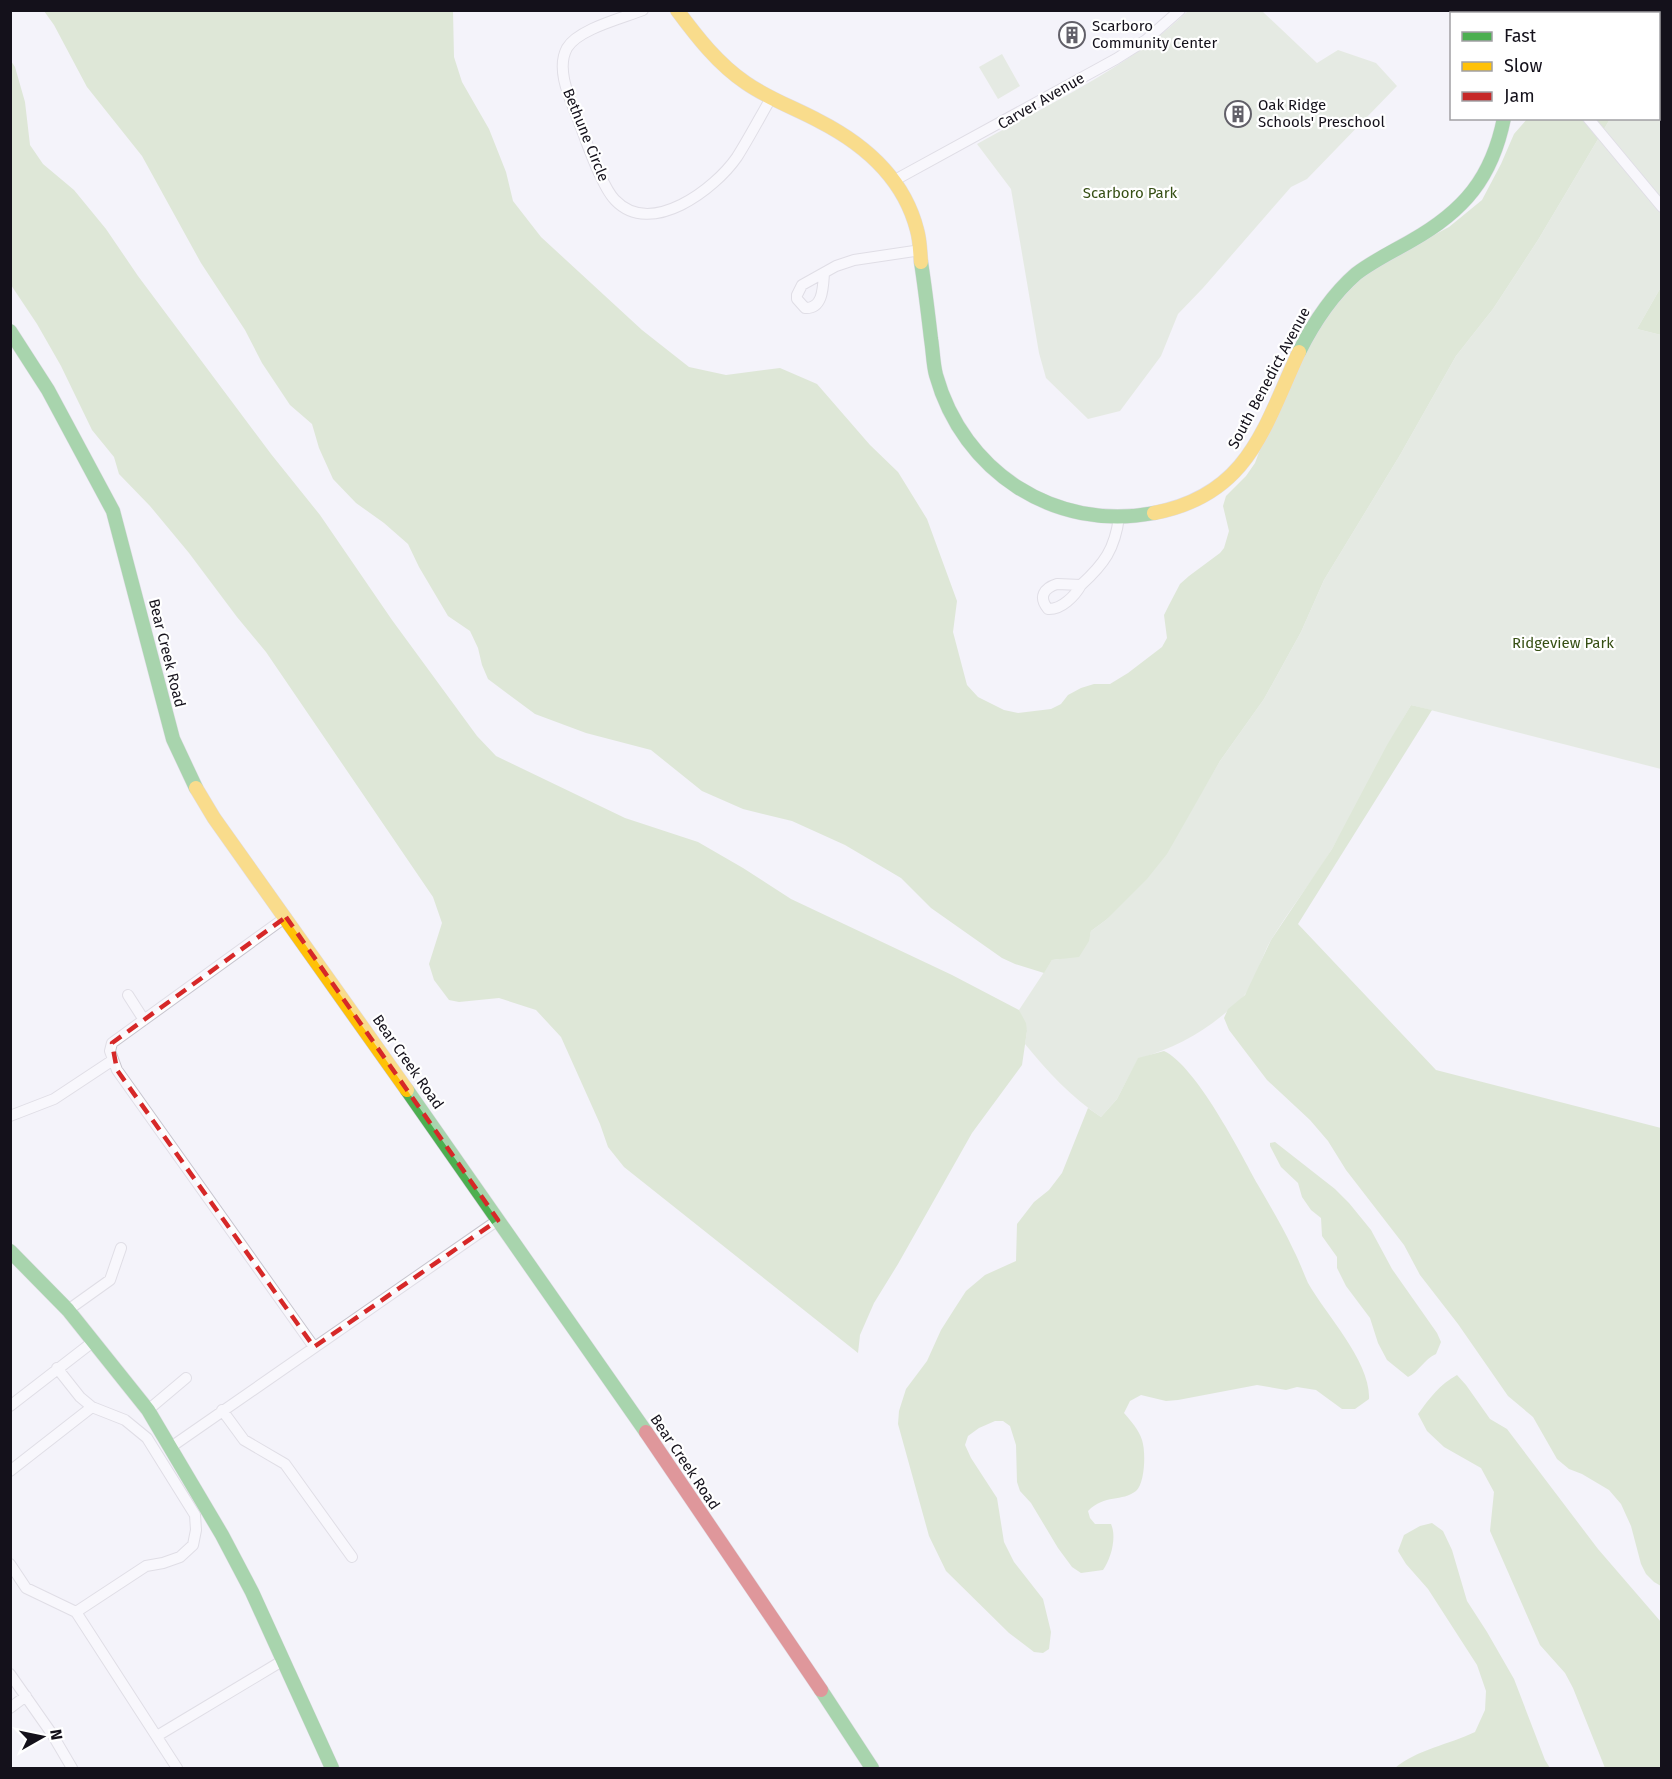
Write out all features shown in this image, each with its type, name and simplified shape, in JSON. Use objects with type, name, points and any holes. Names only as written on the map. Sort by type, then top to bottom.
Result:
[{"type":"street","name":"Bethune Circle","points":[[643,10],[584,33],[573,40],[566,49],[562,65],[564,80],[588,147],[610,194],[625,208],[635,213],[652,214],[668,211],[685,203],[705,189],[736,158],[771,98]]},
{"type":"street","name":"South Benedict Avenue","points":[[677,10],[695,35],[740,79],[771,98],[839,130],[863,146],[895,180],[912,211],[921,249],[936,374],[949,411],[965,440],[992,470],[1026,494],[1054,507],[1084,515],[1119,517],[1154,514],[1187,504],[1206,495],[1229,478],[1248,457],[1259,439],[1272,415],[1298,353],[1323,311],[1354,277],[1384,255],[1443,222],[1463,205],[1487,172],[1503,124]]},
{"type":"street","name":"Carver Avenue","points":[[895,180],[1116,60],[1146,40],[1180,10]]},
{"type":"street","points":[[1590,120],[1662,207]]},
{"type":"street","points":[[824,273],[854,260],[921,249]]},
{"type":"street","name":"Bear Creek Road","points":[[10,331],[48,390],[113,511],[168,724],[181,764],[197,794],[498,1220],[793,1647],[872,1768]]},
{"type":"street","points":[[1081,585],[1110,553],[1117,535],[1119,517]]},
{"type":"street","points":[[286,917],[112,1043],[110,1051],[117,1070],[314,1347]]},
{"type":"street","points":[[128,995],[144,1020]]},
{"type":"street","points":[[10,1116],[54,1098],[113,1060]]},
{"type":"street","points":[[171,1447],[498,1220]]},
{"type":"street","points":[[68,1310],[110,1280],[121,1248]]},
{"type":"street","points":[[10,1251],[68,1310],[148,1410],[222,1535],[252,1592],[332,1768]]},
{"type":"street","points":[[10,1406],[94,1341]]},
{"type":"street","points":[[57,1368],[80,1397],[92,1407],[125,1419],[147,1438],[195,1515],[196,1530],[193,1545],[180,1557],[146,1566],[76,1612]]},
{"type":"street","points":[[148,1410],[186,1378]]},
{"type":"street","points":[[10,1471],[92,1407]]},
{"type":"street","points":[[222,1410],[244,1440],[285,1464],[352,1557]]},
{"type":"street","points":[[10,1564],[27,1588],[76,1612],[177,1768]]},
{"type":"street","points":[[156,1736],[282,1661]]},
{"type":"street","points":[[10,1674],[52,1734],[72,1768]]},
{"type":"street","points":[[10,1708],[26,1696]]},
{"type":"highlighted area","points":[[286,917],[498,1220],[314,1347],[117,1070],[112,1043]]},
{"type":"green space","points":[[44,11],[453,11],[454,57],[462,82],[489,129],[506,172],[513,201],[541,237],[642,330],[689,367],[726,375],[780,368],[817,384],[870,445],[898,472],[927,519],[957,601],[953,632],[967,685],[978,697],[1004,710],[1018,713],[1051,709],[1081,688],[1094,684],[1110,684],[1162,647],[1167,638],[1164,615],[1180,584],[1224,548],[1229,531],[1223,506],[1226,496],[1246,476],[1255,463],[1265,436],[1322,320],[1361,278],[1383,262],[1449,227],[1482,200],[1514,134],[1526,120],[1609,120],[1538,240],[1493,309],[1456,356],[1400,455],[1324,580],[1301,632],[1264,699],[1220,761],[1167,854],[1147,879],[1106,920],[1091,931],[1089,941],[1079,957],[1052,960],[1044,973],[1002,958],[931,908],[901,878],[845,845],[792,821],[743,809],[702,791],[651,750],[586,733],[535,714],[488,679],[470,631],[448,616],[408,544],[356,503],[333,479],[319,448],[312,424],[290,405],[262,363],[245,330],[201,263],[142,156],[87,87],[54,25]]},
{"type":"green space","name":"Scarboro Park","points":[[1188,11],[1262,11],[1317,63],[1338,50],[1376,63],[1397,86],[1307,179],[1291,187],[1178,314],[1161,356],[1120,411],[1088,419],[1046,378],[1039,353],[1011,189],[977,144],[1114,68],[1165,31]]},
{"type":"green space","name":"Ridgeview Park","points":[[1660,37],[1661,287],[1637,329],[1661,335],[1661,769],[1411,705],[1332,849],[1271,940],[1247,992],[1219,1018],[1195,1035],[1138,1059],[1117,1099],[1101,1117],[1060,1083],[1025,1044],[1027,1031],[1019,1010],[1052,960],[1065,958],[1082,948],[1091,931],[1106,920],[1180,829],[1220,761],[1264,699],[1301,632],[1324,580],[1400,455],[1456,356],[1493,309],[1538,240],[1609,120],[1660,120]]},
{"type":"green space","points":[[1002,54],[1020,86],[998,99],[979,67]]},
{"type":"green space","points":[[11,61],[15,67],[25,102],[30,145],[43,164],[74,190],[106,229],[138,276],[271,454],[320,515],[392,620],[477,736],[496,756],[625,818],[698,842],[791,899],[952,975],[1019,1010],[1026,1023],[1027,1031],[1022,1065],[972,1133],[874,1303],[860,1335],[858,1353],[624,1167],[608,1147],[561,1037],[536,1010],[499,998],[459,1002],[449,1000],[434,980],[429,964],[442,923],[433,897],[266,652],[189,553],[150,506],[119,474],[114,457],[92,430],[61,366],[11,285]]},
{"type":"green space","points":[[1661,287],[1661,335],[1637,329]]},
{"type":"green space","points":[[1411,705],[1432,710],[1298,924],[1436,1070],[1661,1128],[1661,1586],[1646,1574],[1641,1564],[1631,1526],[1621,1504],[1609,1490],[1569,1469],[1557,1459],[1533,1417],[1508,1396],[1458,1324],[1420,1275],[1404,1245],[1346,1170],[1328,1141],[1310,1120],[1267,1080],[1229,1030],[1224,1018],[1228,1009],[1245,995],[1271,940],[1332,849],[1387,745]]},
{"type":"green space","points":[[1164,1051],[1190,1074],[1229,1132],[1285,1233],[1308,1283],[1355,1354],[1368,1385],[1369,1399],[1355,1409],[1342,1409],[1316,1390],[1297,1387],[1286,1390],[1257,1385],[1178,1400],[1166,1401],[1141,1395],[1130,1401],[1124,1413],[1137,1429],[1142,1440],[1143,1475],[1136,1491],[1101,1502],[1088,1511],[1095,1524],[1111,1524],[1113,1541],[1111,1554],[1103,1570],[1081,1573],[1072,1567],[1031,1503],[1020,1491],[1017,1482],[1016,1445],[1010,1426],[1003,1421],[995,1421],[968,1436],[965,1445],[971,1458],[997,1498],[1004,1542],[1014,1562],[1043,1599],[1051,1632],[1049,1649],[1043,1653],[1034,1652],[1009,1633],[946,1571],[929,1536],[898,1424],[899,1411],[906,1389],[927,1361],[941,1330],[966,1291],[985,1275],[1016,1261],[1017,1224],[1034,1202],[1049,1190],[1062,1173],[1088,1108],[1101,1117],[1117,1099],[1138,1058]]},
{"type":"green space","points":[[1275,1142],[1335,1189],[1349,1203],[1371,1230],[1392,1269],[1437,1333],[1441,1342],[1436,1354],[1412,1375],[1408,1377],[1387,1360],[1378,1343],[1370,1318],[1346,1286],[1337,1268],[1337,1257],[1322,1236],[1321,1218],[1311,1210],[1302,1197],[1298,1183],[1281,1167],[1270,1146],[1270,1143]]},
{"type":"green space","points":[[1457,1375],[1490,1419],[1507,1429],[1598,1549],[1661,1622],[1661,1768],[1605,1768],[1573,1688],[1565,1673],[1540,1645],[1490,1531],[1494,1492],[1481,1468],[1444,1447],[1427,1431],[1418,1414],[1440,1387]]},
{"type":"green space","points":[[1432,1523],[1443,1531],[1452,1550],[1467,1601],[1514,1679],[1550,1768],[1395,1768],[1413,1756],[1475,1732],[1485,1710],[1486,1691],[1477,1665],[1428,1589],[1398,1551],[1404,1535],[1420,1526]]},
{"type":"traffic: fast","points":[[1299,352],[1324,310],[1356,274],[1430,230],[1461,205],[1473,191],[1492,158],[1504,120]]},
{"type":"traffic: fast","points":[[921,262],[936,375],[949,410],[968,440],[991,466],[1018,488],[1049,503],[1082,513],[1117,517],[1154,513]]},
{"type":"traffic: fast","points":[[10,331],[48,390],[113,511],[173,739],[196,788]]},
{"type":"traffic: fast","points":[[407,1090],[646,1432]]},
{"type":"traffic: fast","points":[[10,1251],[68,1310],[148,1410],[222,1535],[252,1592],[332,1768]]},
{"type":"traffic: fast","points":[[821,1690],[872,1768]]},
{"type":"traffic: slow","points":[[677,10],[708,50],[736,76],[764,94],[836,130],[880,165],[903,195],[911,212],[918,234],[921,262]]},
{"type":"traffic: slow","points":[[1154,513],[1186,504],[1212,491],[1232,474],[1249,454],[1263,431],[1299,352]]},
{"type":"traffic: slow","points":[[196,788],[214,818],[407,1090]]},
{"type":"traffic: jam","points":[[646,1432],[821,1690]]},
{"type":"place","name":"Scarboro Community Center","points":[[1072,35]]},
{"type":"place","name":"Oak Ridge Schools' Preschool","points":[[1238,114]]}]
